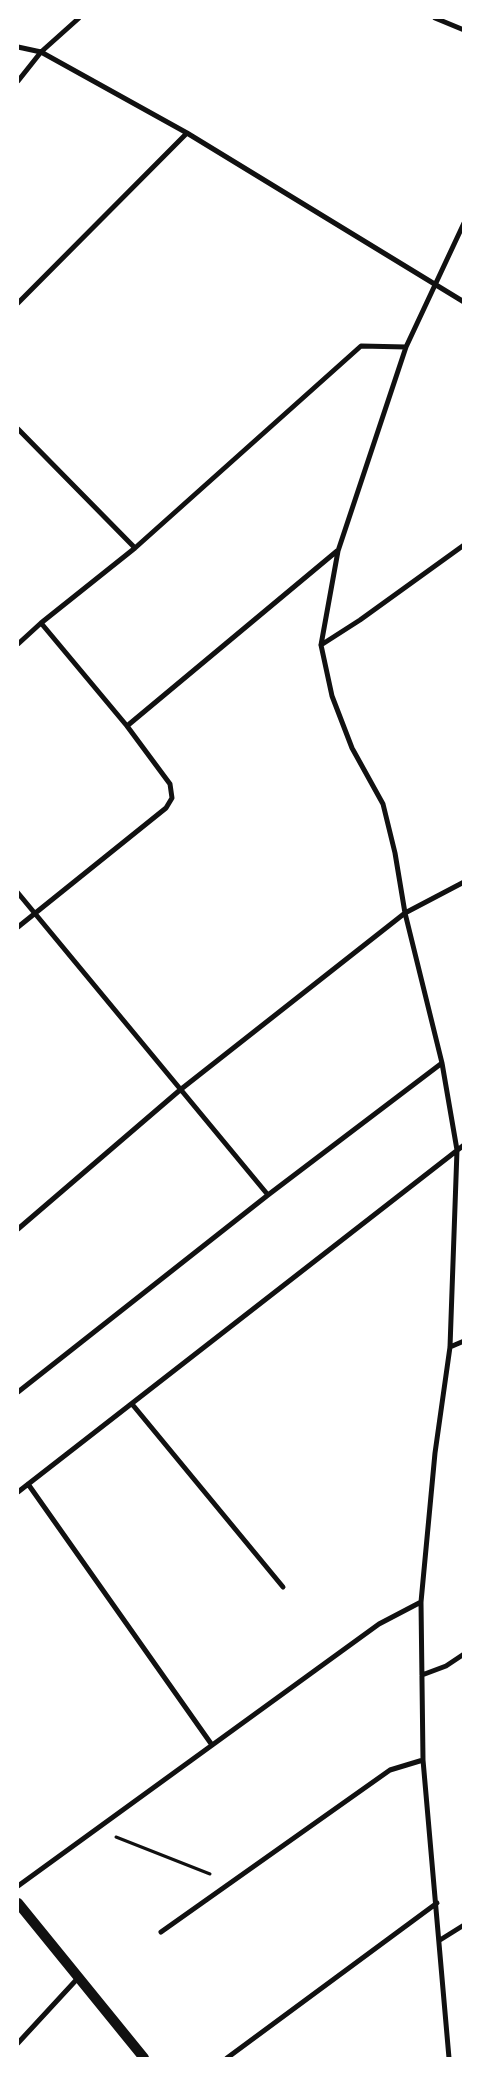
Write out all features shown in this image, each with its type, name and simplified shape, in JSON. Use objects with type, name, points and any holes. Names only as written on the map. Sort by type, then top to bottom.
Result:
[{"type":"main road","points":[[18,1903],[144,2058]]},
{"type":"street","points":[[18,81],[41,52],[79,18]]},
{"type":"street","points":[[435,18],[464,30]]},
{"type":"street","points":[[18,47],[41,52],[187,133],[433,285],[464,302]]},
{"type":"street","points":[[18,303],[187,133]]},
{"type":"street","points":[[449,2058],[423,1760],[421,1602],[435,1453],[450,1347],[457,1150],[442,1063],[405,913],[395,853],[383,804],[352,748],[332,696],[321,645],[338,551],[406,348],[433,285],[464,223]]},
{"type":"street","points":[[18,644],[41,623],[135,548],[361,346],[406,348]]},
{"type":"street","points":[[18,429],[135,548]]},
{"type":"street","points":[[321,645],[360,620],[464,545]]},
{"type":"street","points":[[127,726],[338,551]]},
{"type":"street","points":[[18,927],[166,808],[172,798],[170,784],[127,726],[41,623]]},
{"type":"street","points":[[18,1229],[180,1090],[405,913],[464,882]]},
{"type":"street","points":[[18,893],[268,1195]]},
{"type":"street","points":[[18,1392],[268,1195],[442,1063]]},
{"type":"street","points":[[18,1492],[464,1145]]},
{"type":"street","points":[[450,1347],[464,1342]]},
{"type":"street","points":[[132,1404],[283,1587]]},
{"type":"street","points":[[28,1484],[212,1745]]},
{"type":"street","points":[[18,1886],[379,1624],[421,1602]]},
{"type":"street","points":[[422,1675],[446,1666],[464,1654]]},
{"type":"street","points":[[161,1932],[390,1770],[423,1760]]},
{"type":"street","points":[[227,2058],[437,1904]]},
{"type":"street","points":[[440,1940],[464,1925]]},
{"type":"street","points":[[18,2043],[79,1977]]},
{"type":"path","points":[[95,1830],[232,1882]]}]
